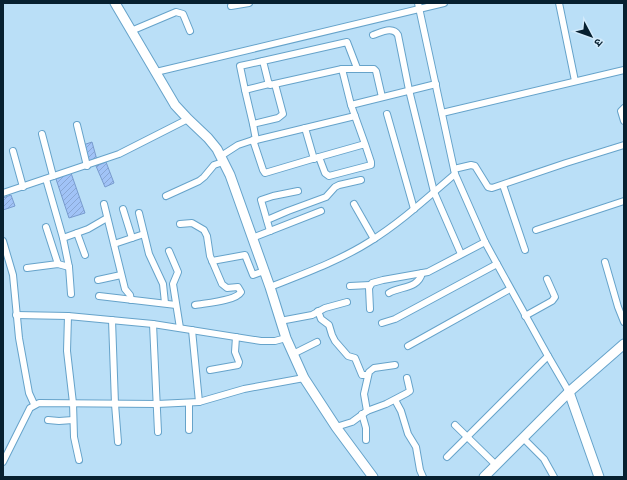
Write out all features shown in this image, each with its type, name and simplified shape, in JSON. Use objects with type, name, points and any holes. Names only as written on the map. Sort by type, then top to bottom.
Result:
[{"type":"street","points":[[115,3],[176,105],[217,149],[230,175],[270,287],[286,338],[304,378],[336,427],[373,477]]},
{"type":"street","points":[[231,6],[249,3]]},
{"type":"street","points":[[156,72],[418,6],[444,3]]},
{"type":"street","points":[[559,3],[575,81]]},
{"type":"street","points":[[418,6],[455,171],[496,264],[570,392],[599,477]]},
{"type":"street","points":[[131,31],[176,12],[183,14],[190,31]]},
{"type":"street","points":[[373,35],[391,30],[396,32],[398,35],[409,90],[434,192],[461,254]]},
{"type":"street","points":[[357,68],[348,42],[240,66],[253,124],[255,140],[265,173],[365,144]]},
{"type":"street","points":[[253,124],[281,116],[283,114],[263,61]]},
{"type":"street","points":[[245,90],[342,69],[371,68],[375,70],[382,97]]},
{"type":"street","points":[[305,128],[316,158],[325,174],[330,176],[371,165],[372,162],[351,105],[342,69]]},
{"type":"street","points":[[442,113],[624,70]]},
{"type":"street","points":[[351,105],[436,84]]},
{"type":"street","points":[[624,108],[621,111],[624,121]]},
{"type":"street","points":[[387,114],[414,209]]},
{"type":"street","points":[[166,196],[199,181],[212,166],[238,145],[355,116]]},
{"type":"street","points":[[3,194],[130,150],[188,119]]},
{"type":"street","points":[[77,125],[87,166]]},
{"type":"street","points":[[42,134],[53,176]]},
{"type":"street","points":[[270,287],[310,271],[374,239],[414,209],[455,171],[475,166],[488,187],[492,188],[624,145]]},
{"type":"street","points":[[13,151],[23,187]]},
{"type":"street","points":[[46,179],[64,238],[69,267],[71,294]]},
{"type":"street","points":[[266,220],[326,197],[336,186],[361,180]]},
{"type":"street","points":[[503,184],[525,250]]},
{"type":"street","points":[[270,231],[261,202],[262,199],[276,195],[298,192]]},
{"type":"street","points":[[536,230],[624,201]]},
{"type":"street","points":[[104,204],[121,275],[125,289],[130,295],[131,300]]},
{"type":"street","points":[[354,204],[374,239]]},
{"type":"street","points":[[123,209],[132,238]]},
{"type":"street","points":[[252,238],[321,211]]},
{"type":"street","points":[[139,213],[149,254],[163,284],[165,304]]},
{"type":"street","points":[[64,238],[91,228],[107,218]]},
{"type":"street","points":[[180,224],[192,223],[204,230],[207,236],[212,261],[222,284],[227,288],[238,287],[241,293],[226,299],[195,305]]},
{"type":"street","points":[[46,227],[58,264]]},
{"type":"street","points":[[77,233],[85,255]]},
{"type":"street","points":[[114,244],[144,234]]},
{"type":"street","points":[[3,241],[14,282],[19,338],[29,393],[34,404]]},
{"type":"street","points":[[350,286],[370,286],[376,281],[422,273],[435,269],[485,242]]},
{"type":"street","points":[[169,251],[178,272],[173,284],[180,328]]},
{"type":"street","points":[[212,261],[245,255],[253,275],[264,271]]},
{"type":"street","points":[[605,262],[624,322]]},
{"type":"street","points":[[27,268],[58,264],[69,267]]},
{"type":"street","points":[[382,323],[395,318],[496,264]]},
{"type":"street","points":[[3,269],[11,268]]},
{"type":"street","points":[[389,293],[414,284],[421,278],[422,273]]},
{"type":"street","points":[[98,280],[121,275]]},
{"type":"street","points":[[525,316],[552,301],[555,297],[547,279]]},
{"type":"street","points":[[370,286],[370,309]]},
{"type":"street","points":[[408,346],[510,289]]},
{"type":"street","points":[[99,296],[176,305]]},
{"type":"street","points":[[280,321],[312,315],[318,311],[347,302]]},
{"type":"street","points":[[318,311],[321,319],[328,325],[335,341],[348,356],[355,358],[362,375],[368,375]]},
{"type":"street","points":[[16,315],[68,316],[154,324],[261,341],[276,341],[286,338]]},
{"type":"street","points":[[68,316],[68,351],[73,404],[74,437],[79,460]]},
{"type":"street","points":[[112,320],[114,404],[118,442]]},
{"type":"street","points":[[154,324],[158,432]]},
{"type":"street","points":[[192,330],[199,402]]},
{"type":"street","points":[[210,370],[238,365],[235,348],[236,337]]},
{"type":"street","points":[[293,354],[317,342]]},
{"type":"street","points":[[484,477],[570,392],[624,344]]},
{"type":"street","points":[[447,457],[548,356]]},
{"type":"street","points":[[366,440],[364,394],[368,375],[374,368],[395,365]]},
{"type":"street","points":[[3,462],[30,408],[34,404],[189,403],[199,402],[244,389],[304,378]]},
{"type":"street","points":[[336,427],[356,420],[365,412],[395,400],[410,391],[407,378]]},
{"type":"street","points":[[395,400],[401,411],[408,434],[416,448],[420,470],[423,477]]},
{"type":"street","points":[[189,403],[189,430]]},
{"type":"street","points":[[48,420],[59,422],[73,420]]},
{"type":"street","points":[[455,425],[496,465]]},
{"type":"street","points":[[523,438],[544,459],[554,477]]},
{"type":"building","points":[[92,142],[97,160],[88,162],[83,145]]},
{"type":"building","points":[[106,162],[114,183],[105,187],[96,166]]},
{"type":"building","points":[[71,173],[85,213],[69,218],[56,179]]},
{"type":"building","points":[[11,195],[15,206],[3,210],[3,198]]}]
